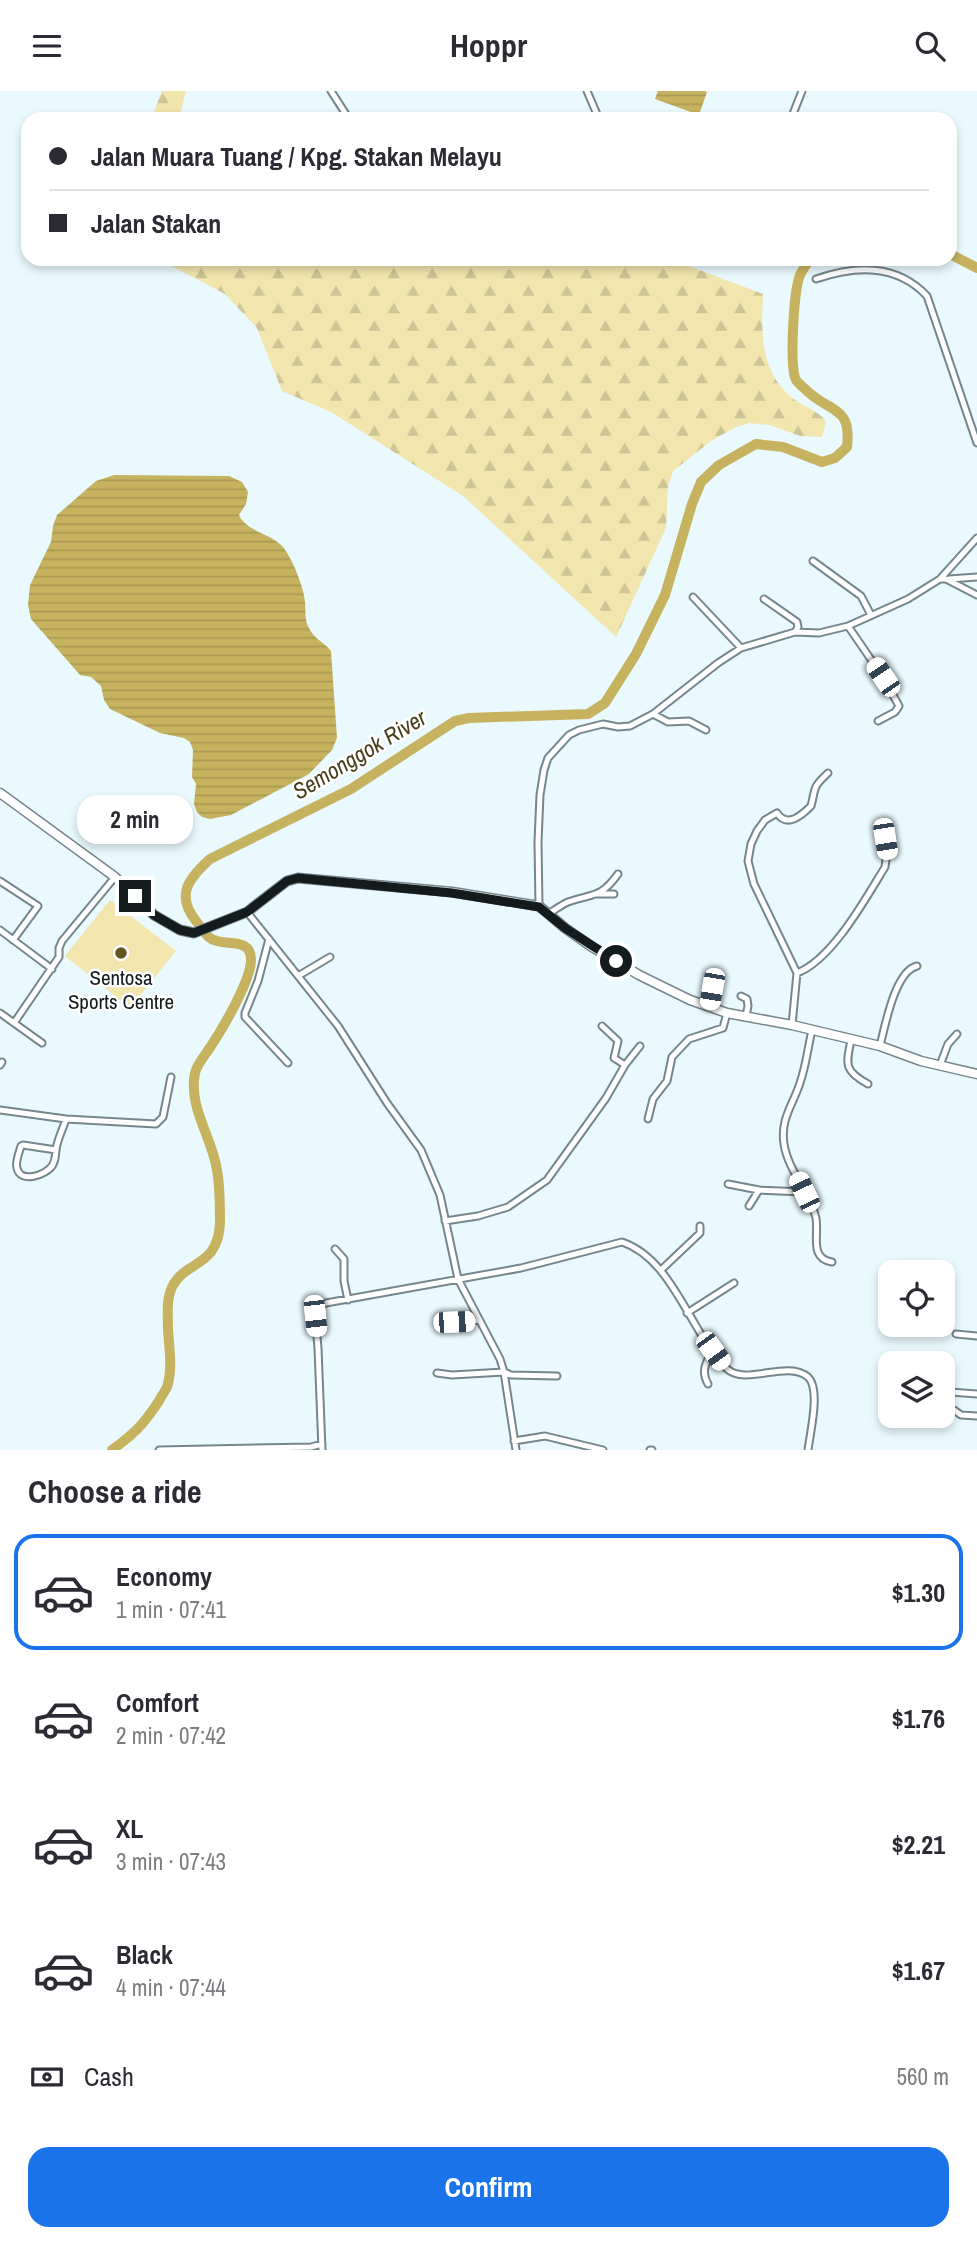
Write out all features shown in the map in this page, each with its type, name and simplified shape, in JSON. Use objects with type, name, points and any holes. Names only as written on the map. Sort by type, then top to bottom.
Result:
[{"type":"main road","points":[[0,793],[115,877],[154,915],[180,930],[194,933],[247,912],[287,881],[298,878],[452,893],[539,907],[592,947],[639,975],[690,1000],[727,1013],[880,1046],[921,1061],[977,1074]]},
{"type":"street","points":[[331,91],[344,112]]},
{"type":"street","points":[[587,91],[596,112]]},
{"type":"street","points":[[793,112],[802,91]]},
{"type":"street","points":[[816,279],[864,268],[882,271],[917,285],[927,296],[977,443]]},
{"type":"street","points":[[539,907],[540,796],[548,758],[569,735],[603,724],[630,726],[653,714],[741,648],[795,632],[819,633],[848,626],[927,590],[943,579],[977,538]]},
{"type":"street","points":[[813,561],[861,596],[871,615]]},
{"type":"street","points":[[943,579],[977,577]]},
{"type":"street","points":[[943,579],[977,595]]},
{"type":"street","points":[[693,597],[741,648]]},
{"type":"street","points":[[764,599],[797,622],[795,632]]},
{"type":"street","points":[[848,626],[899,706],[895,712],[878,721]]},
{"type":"street","points":[[653,714],[668,722],[690,721],[706,730]]},
{"type":"street","points":[[792,1025],[797,973],[754,884],[748,861],[757,831],[777,813],[786,821],[805,812],[811,806],[815,786],[828,773]]},
{"type":"street","points":[[797,973],[816,963],[834,943],[878,879],[885,867],[885,839]]},
{"type":"street","points":[[597,894],[610,885],[618,874]]},
{"type":"street","points":[[13,1023],[52,969],[59,957],[62,941],[115,877]]},
{"type":"street","points":[[0,881],[38,906],[13,940]]},
{"type":"street","points":[[548,914],[569,902],[597,894],[614,894]]},
{"type":"street","points":[[247,912],[338,1026],[387,1103],[421,1150],[440,1195],[457,1279],[500,1359],[516,1450]]},
{"type":"street","points":[[0,930],[52,969]]},
{"type":"street","points":[[269,939],[245,1017],[288,1063]]},
{"type":"street","points":[[298,976],[330,957]]},
{"type":"street","points":[[880,1046],[895,992],[906,972],[917,966]]},
{"type":"street","points":[[709,1007],[712,989]]},
{"type":"street","points":[[741,996],[747,999],[748,1003],[746,1016]]},
{"type":"street","points":[[0,1013],[41,1044]]},
{"type":"street","points":[[648,1119],[653,1099],[667,1081],[672,1057],[689,1039],[723,1028],[727,1013]]},
{"type":"street","points":[[602,1026],[618,1041],[614,1058],[625,1065]]},
{"type":"street","points":[[812,1030],[800,1082],[786,1113],[784,1145],[816,1220],[816,1252],[820,1257],[832,1262]]},
{"type":"street","points":[[940,1065],[948,1044],[957,1034]]},
{"type":"street","points":[[851,1040],[847,1067],[867,1084]]},
{"type":"street","points":[[445,1221],[478,1216],[508,1207],[547,1180],[640,1046]]},
{"type":"street","points":[[0,1110],[66,1119],[156,1124],[163,1117],[171,1077]]},
{"type":"street","points":[[56,1150],[21,1146],[17,1171],[22,1175],[34,1177],[51,1168],[66,1119]]},
{"type":"street","points":[[729,1184],[759,1190],[804,1192]]},
{"type":"street","points":[[749,1206],[759,1190]]},
{"type":"street","points":[[661,1270],[700,1233],[700,1226]]},
{"type":"street","points":[[159,1450],[322,1447],[315,1316],[318,1307],[326,1303],[521,1268],[622,1242],[661,1270],[724,1367],[734,1375],[796,1372],[808,1377],[814,1387],[815,1400],[808,1450]]},
{"type":"street","points":[[335,1249],[344,1259],[344,1281],[348,1300]]},
{"type":"street","points":[[687,1313],[734,1283]]},
{"type":"street","points":[[440,1323],[479,1319]]},
{"type":"street","points":[[956,1334],[977,1336]]},
{"type":"street","points":[[708,1384],[704,1377],[704,1367],[713,1351]]},
{"type":"street","points":[[437,1373],[452,1375],[504,1372],[557,1376]]},
{"type":"street","points":[[955,1392],[977,1394]]},
{"type":"street","points":[[955,1411],[961,1415],[977,1416]]},
{"type":"street","points":[[514,1441],[545,1436],[580,1447],[603,1450]]},
{"type":"green space","points":[[162,91],[186,91],[181,112],[154,112]]},
{"type":"green space","points":[[171,266],[689,266],[763,294],[765,352],[775,378],[783,390],[826,421],[822,437],[800,436],[770,425],[749,423],[711,441],[673,471],[668,486],[666,528],[616,637],[463,496],[331,412],[282,391],[257,328],[225,294]]},
{"type":"green space","name":"Sentosa Sports Centre","points":[[110,900],[176,951],[130,1008],[65,956]]},
{"type":"shaded area","points":[[658,91],[707,92],[700,112],[691,112],[655,99]]},
{"type":"shaded area","points":[[114,475],[229,476],[242,482],[248,492],[246,504],[239,515],[247,525],[277,542],[286,551],[302,589],[307,625],[331,651],[337,738],[332,750],[309,774],[231,815],[210,819],[197,812],[194,804],[196,784],[192,777],[193,750],[190,742],[184,738],[160,733],[110,709],[104,700],[101,686],[91,677],[80,675],[31,619],[28,605],[30,585],[51,542],[57,515],[96,481]]},
{"type":"waterway","name":"Semonggok River","points":[[957,258],[977,268]]},
{"type":"waterway","name":"Semonggok River","points":[[112,1450],[143,1423],[166,1389],[170,1365],[170,1292],[178,1278],[207,1256],[218,1238],[220,1223],[217,1170],[195,1098],[195,1073],[235,1004],[250,969],[251,960],[246,947],[215,941],[203,930],[186,903],[187,887],[191,880],[210,859],[351,789],[455,721],[469,718],[588,714],[605,703],[636,654],[665,595],[701,482],[719,465],[756,444],[783,447],[822,462],[835,458],[847,447],[848,433],[842,416],[804,388],[796,380],[794,372],[793,330],[797,286],[806,266]]},
{"type":"place","name":"Sentosa Sports Centre","points":[[121,953]]},
{"type":"route","points":[[135,896],[154,915],[180,930],[194,933],[247,912],[276,888],[298,878],[452,893],[539,907],[592,947],[616,961]]}]
